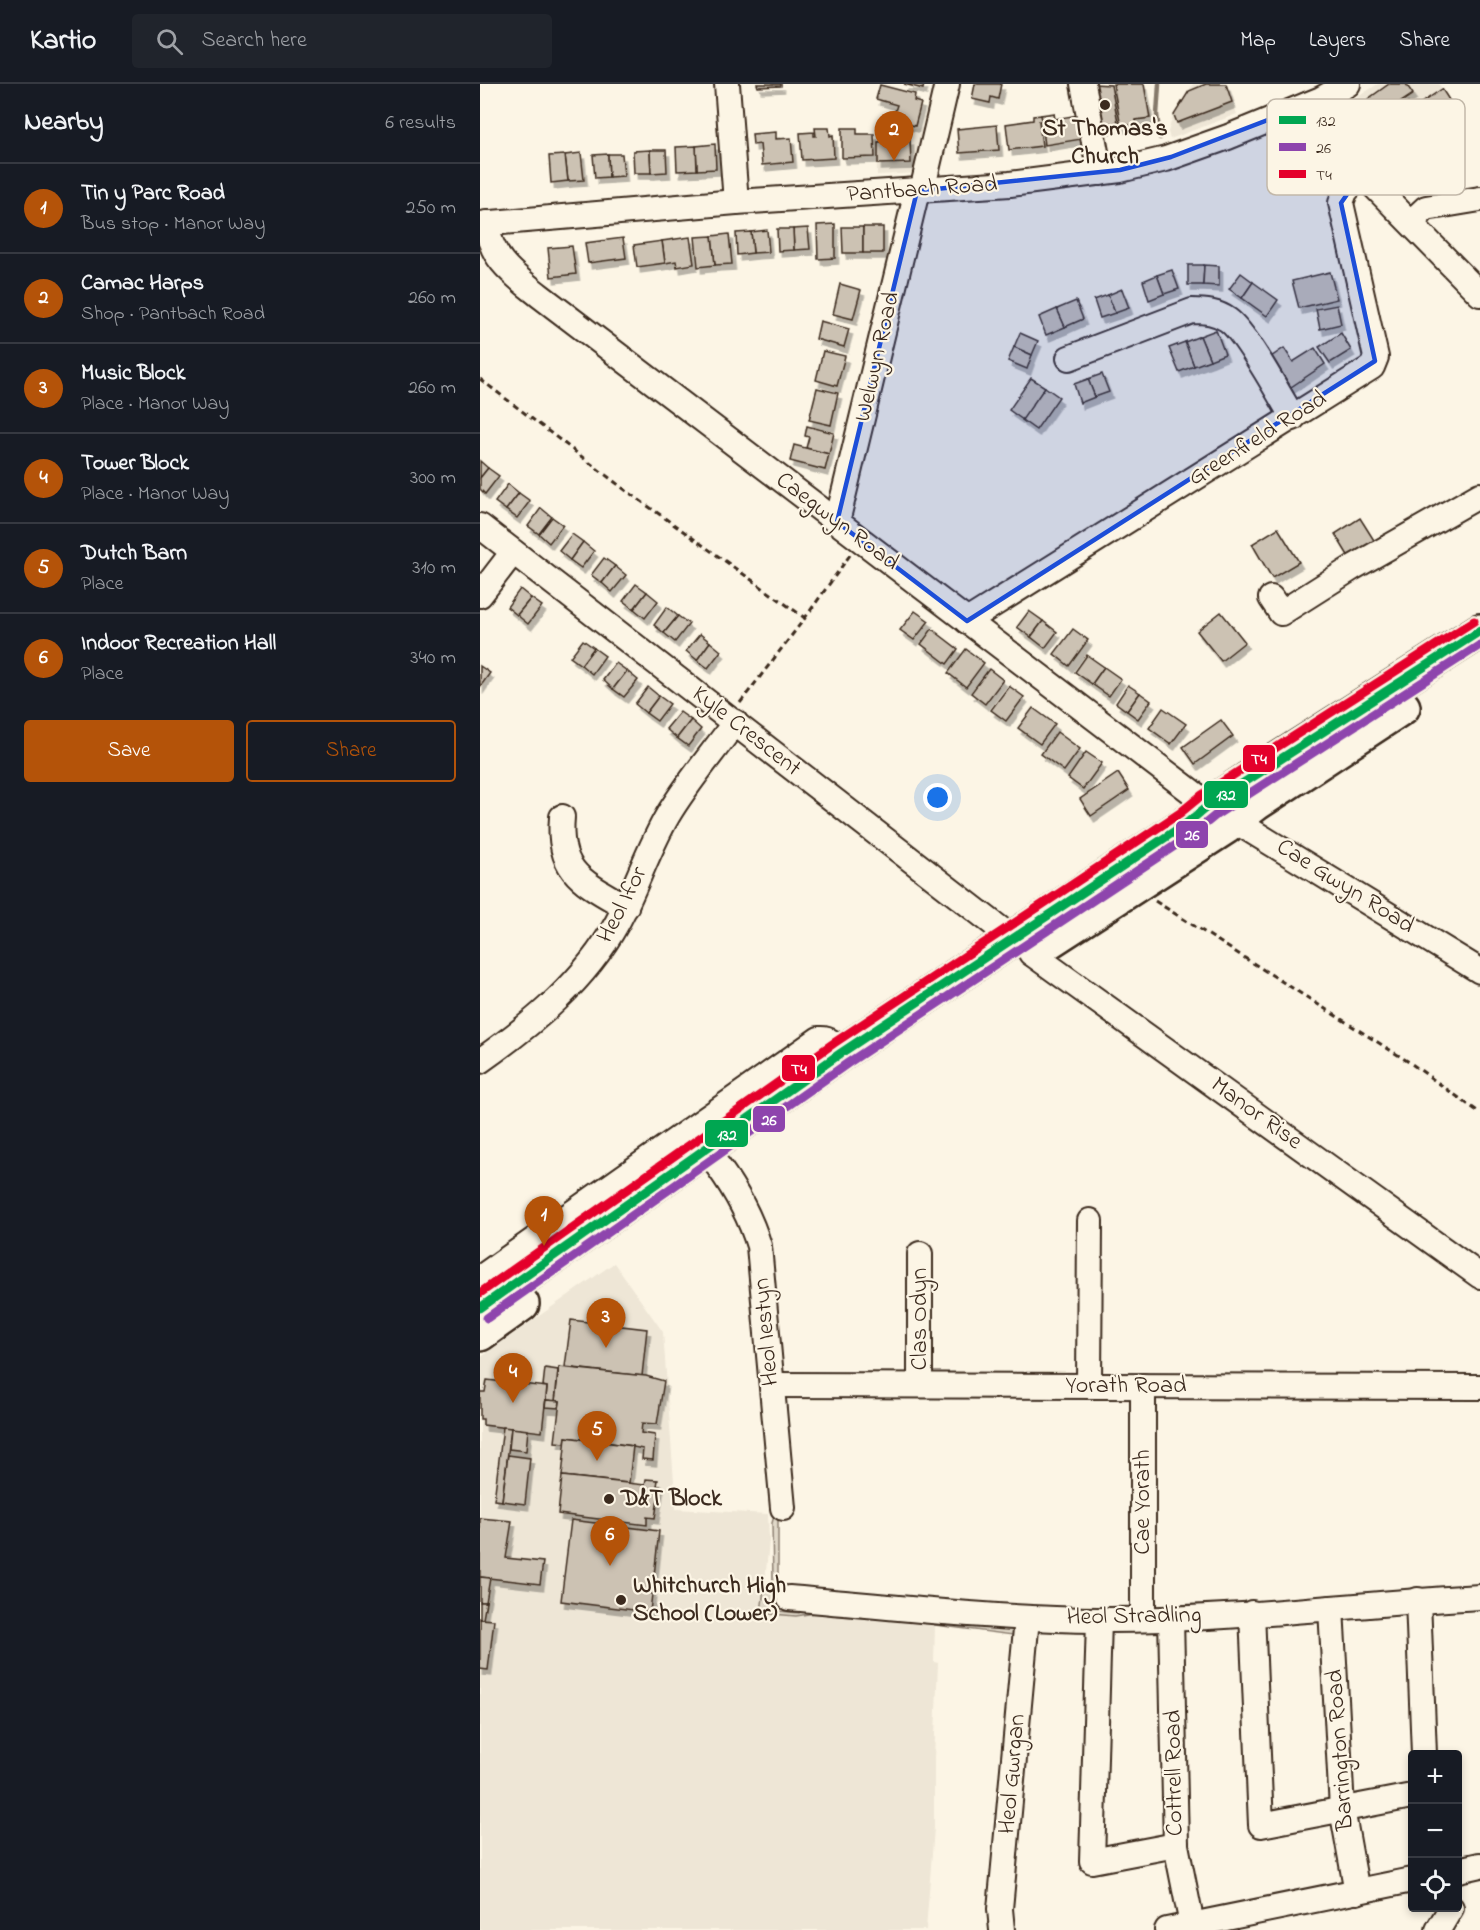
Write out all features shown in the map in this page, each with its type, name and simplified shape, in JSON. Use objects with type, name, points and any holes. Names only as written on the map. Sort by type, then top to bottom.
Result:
[{"type":"highway","points":[[480,1308],[841,1053],[1022,945],[1222,813],[1480,631]]},
{"type":"highway","points":[[1222,813],[1266,797],[1480,657]]},
{"type":"highway","points":[[480,1334],[840,1079],[1022,945]]},
{"type":"street","points":[[727,84],[736,202]]},
{"type":"street","name":"Welwyn Road","points":[[837,522],[947,84]]},
{"type":"street","points":[[1083,84],[1100,173]]},
{"type":"street","name":"Pantbach Road","points":[[1319,99],[1348,84]]},
{"type":"street","name":"Pantbach Road","points":[[484,224],[736,202],[1010,184],[1100,173],[1166,159],[1267,121]]},
{"type":"street","name":"Greenfield Road","points":[[967,621],[1372,367],[1375,362],[1341,203],[1344,195]]},
{"type":"street","points":[[1385,195],[1480,294]]},
{"type":"street","points":[[1411,222],[1426,208],[1480,199]]},
{"type":"street","name":"Caegwyn Road","points":[[484,224],[492,248],[516,277],[1222,813]]},
{"type":"street","points":[[1069,358],[1192,311],[1212,312],[1230,321],[1243,336],[1293,417]]},
{"type":"street","points":[[1271,598],[1281,613],[1352,568],[1480,495]]},
{"type":"street","name":"Kyle Crescent","points":[[480,526],[735,716],[1022,945]]},
{"type":"street","points":[[480,595],[513,552]]},
{"type":"street","name":"Heol Ifor","points":[[480,1061],[532,1023],[576,980],[598,954],[626,907],[669,813],[735,716]]},
{"type":"street","name":"Cae Gwyn Road","points":[[1222,813],[1480,971]]},
{"type":"street","points":[[562,817],[560,837],[563,853],[571,869],[584,881],[626,907]]},
{"type":"street","name":"Manor Rise","points":[[1022,945],[1480,1276]]},
{"type":"street","points":[[480,1278],[819,1039],[826,1038],[831,1041],[841,1053]]},
{"type":"street","name":"Heol Iestyn","points":[[718,1166],[742,1202],[754,1228],[759,1246],[783,1508]]},
{"type":"street","points":[[1089,1386],[1090,1221]]},
{"type":"street","name":"Clas Odyn","points":[[920,1254],[920,1385]]},
{"type":"street","name":"Yorath Road","points":[[772,1384],[1480,1387]]},
{"type":"street","name":"Cae Yorath","points":[[1143,1386],[1143,1619]]},
{"type":"street","name":"Heol Stradling","points":[[789,1598],[1027,1618],[1099,1620],[1171,1618],[1480,1597]]},
{"type":"street","points":[[1418,1600],[1424,1750]]},
{"type":"street","name":"Barrington Road","points":[[1331,1608],[1342,1809],[1357,1892]]},
{"type":"street","points":[[1252,1613],[1261,1826],[1408,1797]]},
{"type":"street","name":"Heol Gwrgan","points":[[1002,1930],[1000,1910],[1027,1618]]},
{"type":"street","name":"Cottrell Road","points":[[1171,1618],[1176,1845],[1192,1925]]},
{"type":"street","points":[[1099,1620],[1092,1861],[1176,1845]]},
{"type":"street","points":[[1167,1930],[1408,1881]]},
{"type":"street","points":[[1438,1930],[1449,1912]]},
{"type":"path","points":[[480,379],[624,489],[805,618]]},
{"type":"path","points":[[735,716],[854,548]]},
{"type":"path","points":[[1164,906],[1408,1062],[1480,1113]]},
{"type":"highlighted area","points":[[1307,105],[1331,142],[1362,173],[1341,203],[1375,361],[967,621],[837,522],[917,191],[1120,170],[1171,157]]},
{"type":"shaded area","points":[[1193,84],[1226,84],[1237,114],[1170,139],[1168,132],[1173,116]]},
{"type":"shaded area","points":[[1378,84],[1439,84],[1448,99],[1354,99]]},
{"type":"shaded area","points":[[876,128],[930,128],[919,173],[877,175]]},
{"type":"shaded area","name":"Whitchurch High School (Lower)","points":[[614,1263],[663,1332],[676,1509],[768,1514],[769,1541],[762,1612],[796,1616],[821,1612],[928,1622],[935,1625],[934,1662],[938,1663],[934,1828],[926,1930],[480,1930],[480,1358]]},
{"type":"shaded area","points":[[774,1516],[778,1516],[778,1585],[773,1582],[772,1523]]},
{"type":"shaded area","points":[[764,1588],[776,1589],[779,1611],[799,1613],[800,1607],[1014,1629],[1013,1635],[935,1625],[928,1622],[821,1612],[796,1616],[761,1613]]},
{"type":"building","points":[[757,84],[781,84],[781,86],[758,87]]},
{"type":"building","points":[[904,84],[924,84],[923,89]]},
{"type":"building","points":[[975,84],[1001,84],[998,99],[991,97],[990,103],[972,99]]},
{"type":"building","name":"St Thomas's Church","points":[[1093,84],[1111,85],[1118,122],[1112,123],[1113,127],[1105,128],[1105,124],[1098,126]]},
{"type":"building","points":[[1113,84],[1144,84],[1150,118],[1136,120],[1136,124],[1121,127]]},
{"type":"building","points":[[1206,84],[1226,84],[1232,102],[1177,123],[1174,115],[1189,91]]},
{"type":"building","points":[[1389,84],[1406,84],[1413,94],[1406,99],[1368,99]]},
{"type":"building","points":[[880,85],[915,94],[914,101],[921,103],[915,126],[892,120],[897,105],[876,99]]},
{"type":"building","points":[[1442,89],[1448,99],[1427,99]]},
{"type":"building","points":[[1054,113],[1055,119],[1084,114],[1088,138],[1045,145],[1041,115]]},
{"type":"building","points":[[1041,115],[1042,121],[1039,121],[1042,146],[1009,150],[1006,124],[1033,120],[1033,116]]},
{"type":"building","points":[[997,125],[999,150],[959,153],[957,129]]},
{"type":"building","points":[[815,128],[829,128],[830,136],[833,135],[834,158],[802,160],[800,133],[814,132],[816,136]]},
{"type":"building","points":[[842,128],[857,128],[857,134],[874,134],[875,157],[842,158]]},
{"type":"building","points":[[776,132],[776,139],[791,138],[793,162],[762,165],[760,144],[753,145],[752,134]]},
{"type":"building","points":[[910,139],[911,163],[878,164],[878,142]]},
{"type":"building","points":[[715,144],[716,169],[697,170],[696,146]]},
{"type":"building","points":[[696,146],[697,170],[677,171],[676,147]]},
{"type":"building","points":[[650,150],[651,173],[634,173],[633,151]]},
{"type":"building","points":[[650,150],[666,150],[667,172],[651,173]]},
{"type":"building","points":[[581,153],[584,180],[568,181],[565,155]]},
{"type":"building","points":[[608,154],[609,177],[595,178],[593,155]]},
{"type":"building","points":[[608,154],[622,154],[624,176],[609,177]]},
{"type":"building","points":[[565,155],[568,181],[551,183],[549,156]]},
{"type":"building","points":[[835,224],[835,258],[818,259],[817,225]]},
{"type":"building","points":[[842,227],[863,227],[863,253],[843,253]]},
{"type":"building","points":[[863,227],[883,227],[883,253],[863,253]]},
{"type":"building","points":[[808,228],[810,249],[794,250],[793,229]]},
{"type":"building","points":[[777,229],[793,229],[794,250],[778,251]]},
{"type":"building","points":[[767,230],[769,252],[753,253],[751,232]]},
{"type":"building","points":[[751,232],[753,253],[737,255],[736,233]]},
{"type":"building","points":[[729,234],[732,264],[715,265],[712,236]]},
{"type":"building","points":[[712,236],[715,265],[698,267],[695,237]]},
{"type":"building","points":[[690,237],[694,264],[677,267],[676,261],[665,263],[662,241]]},
{"type":"building","points":[[623,238],[626,258],[588,263],[585,243]]},
{"type":"building","points":[[662,241],[665,263],[637,267],[634,245]]},
{"type":"building","points":[[572,246],[576,274],[551,277],[548,248]]},
{"type":"building","points":[[1188,265],[1204,265],[1203,285],[1188,285]]},
{"type":"building","points":[[1204,265],[1219,266],[1219,286],[1203,285]]},
{"type":"building","points":[[1172,270],[1179,289],[1164,294],[1157,275]]},
{"type":"building","points":[[1330,272],[1337,299],[1299,308],[1292,281]]},
{"type":"building","points":[[1241,273],[1253,282],[1242,298],[1229,289]]},
{"type":"building","points":[[1157,275],[1164,294],[1149,300],[1143,281]]},
{"type":"building","points":[[1253,282],[1278,300],[1267,316],[1242,298]]},
{"type":"building","points":[[840,284],[861,290],[853,319],[833,314]]},
{"type":"building","points":[[1122,289],[1129,308],[1115,313],[1108,295]]},
{"type":"building","points":[[1108,295],[1115,313],[1100,318],[1094,300]]},
{"type":"building","points":[[1076,301],[1083,319],[1065,327],[1057,309]]},
{"type":"building","points":[[1337,305],[1341,324],[1320,329],[1316,309]]},
{"type":"building","points":[[1057,309],[1065,327],[1046,335],[1039,317]]},
{"type":"building","points":[[820,321],[849,329],[844,347],[816,339]]},
{"type":"building","points":[[1216,330],[1225,354],[1210,360],[1200,336]]},
{"type":"building","points":[[1020,333],[1038,341],[1032,355],[1014,347]]},
{"type":"building","points":[[1341,333],[1351,350],[1330,363],[1319,347]]},
{"type":"building","points":[[1200,336],[1210,360],[1194,366],[1185,342]]},
{"type":"building","points":[[1185,342],[1194,366],[1179,372],[1169,348]]},
{"type":"building","points":[[1014,347],[1032,355],[1027,369],[1008,361]]},
{"type":"building","points":[[1284,348],[1293,362],[1315,348],[1325,364],[1291,387],[1271,357]]},
{"type":"building","points":[[823,351],[845,356],[837,386],[816,380]]},
{"type":"building","points":[[1102,374],[1109,392],[1095,397],[1088,379]]},
{"type":"building","points":[[1031,378],[1045,387],[1023,420],[1009,410]]},
{"type":"building","points":[[1088,379],[1095,397],[1080,403],[1074,384]]},
{"type":"building","points":[[1045,387],[1059,397],[1036,430],[1022,420]]},
{"type":"building","points":[[817,388],[838,393],[831,425],[809,420]]},
{"type":"building","points":[[807,426],[834,433],[829,454],[806,448],[809,437],[805,436]]},
{"type":"building","points":[[794,445],[829,454],[825,470],[790,461]]},
{"type":"building","points":[[480,461],[488,468],[480,478]]},
{"type":"building","points":[[488,468],[499,476],[485,494],[480,489],[480,478]]},
{"type":"building","points":[[508,484],[519,493],[506,510],[495,502]]},
{"type":"building","points":[[519,493],[530,501],[517,518],[506,510]]},
{"type":"building","points":[[541,508],[552,517],[539,534],[528,526]]},
{"type":"building","points":[[552,517],[563,525],[549,543],[539,534]]},
{"type":"building","points":[[1360,518],[1377,545],[1352,562],[1335,534]]},
{"type":"building","points":[[1278,528],[1299,562],[1272,578],[1252,544]]},
{"type":"building","points":[[572,534],[583,542],[570,560],[559,551]]},
{"type":"building","points":[[583,542],[594,551],[581,568],[570,560]]},
{"type":"building","points":[[604,558],[615,566],[602,583],[591,575]]},
{"type":"building","points":[[615,566],[626,575],[612,592],[602,583]]},
{"type":"building","points":[[636,584],[647,592],[634,609],[623,601]]},
{"type":"building","points":[[520,589],[531,598],[517,615],[507,607]]},
{"type":"building","points":[[647,592],[658,601],[645,618],[634,609]]},
{"type":"building","points":[[531,598],[542,606],[528,624],[517,615]]},
{"type":"building","points":[[667,607],[678,616],[664,633],[654,625]]},
{"type":"building","points":[[915,611],[929,621],[914,640],[900,630]]},
{"type":"building","points":[[1029,611],[1043,621],[1031,637],[1017,627]]},
{"type":"building","points":[[1221,612],[1245,642],[1221,661],[1197,631]]},
{"type":"building","points":[[678,616],[689,624],[675,642],[664,633]]},
{"type":"building","points":[[1043,621],[1057,632],[1045,648],[1031,637]]},
{"type":"building","points":[[932,629],[958,649],[947,664],[921,644]]},
{"type":"building","points":[[1073,629],[1088,640],[1069,666],[1054,654]]},
{"type":"building","points":[[700,634],[710,642],[697,660],[686,651]]},
{"type":"building","points":[[583,640],[594,648],[581,665],[570,657]]},
{"type":"building","points":[[710,642],[721,651],[708,668],[697,660]]},
{"type":"building","points":[[594,648],[605,656],[592,674],[581,665]]},
{"type":"building","points":[[966,649],[984,663],[966,687],[948,673]]},
{"type":"building","points":[[1087,655],[1104,667],[1092,684],[1075,672]]},
{"type":"building","points":[[616,663],[627,671],[613,689],[603,680]]},
{"type":"building","points":[[480,666],[490,673],[480,687]]},
{"type":"building","points":[[1104,667],[1121,679],[1109,696],[1092,684]]},
{"type":"building","points":[[989,669],[1003,680],[985,704],[971,693]]},
{"type":"building","points":[[627,671],[638,680],[624,697],[613,689]]},
{"type":"building","points":[[1128,685],[1140,693],[1127,711],[1116,703]]},
{"type":"building","points":[[1009,686],[1024,697],[1006,721],[991,710]]},
{"type":"building","points":[[648,687],[659,696],[646,713],[635,704]]},
{"type":"building","points":[[1140,693],[1151,701],[1138,719],[1127,711]]},
{"type":"building","points":[[659,696],[670,704],[657,721],[646,713]]},
{"type":"building","points":[[1033,708],[1055,724],[1040,744],[1018,728]]},
{"type":"building","points":[[1163,708],[1186,724],[1171,744],[1149,728]]},
{"type":"building","points":[[680,712],[691,720],[677,738],[666,729]]},
{"type":"building","points":[[691,720],[701,729],[688,746],[677,738]]},
{"type":"building","points":[[1221,720],[1233,736],[1195,764],[1183,747]]},
{"type":"building","points":[[1057,732],[1080,749],[1064,771],[1041,754]]},
{"type":"building","points":[[1086,752],[1102,763],[1083,789],[1068,778]]},
{"type":"building","points":[[1118,773],[1129,790],[1091,816],[1080,799]]},
{"type":"building","points":[[571,1320],[647,1329],[642,1376],[565,1367]]},
{"type":"building","points":[[559,1367],[646,1376],[664,1381],[657,1424],[642,1423],[641,1433],[655,1435],[653,1460],[642,1459],[643,1449],[633,1446],[566,1437],[565,1443],[555,1442],[560,1401],[555,1401]]},
{"type":"building","points":[[545,1368],[558,1370],[555,1401],[546,1400],[547,1387],[543,1386]]},
{"type":"building","points":[[487,1380],[547,1387],[542,1432],[483,1425],[483,1419],[480,1419],[480,1392],[485,1392]]},
{"type":"building","points":[[546,1400],[560,1401],[559,1408],[545,1407]]},
{"type":"building","points":[[503,1427],[511,1428],[502,1501],[494,1500]]},
{"type":"building","points":[[511,1428],[528,1430],[526,1451],[509,1449]]},
{"type":"building","points":[[566,1437],[633,1446],[629,1483],[562,1476]]},
{"type":"building","points":[[508,1455],[530,1458],[525,1504],[502,1501]]},
{"type":"building","name":"D&T Block","points":[[562,1476],[645,1485],[646,1479],[658,1480],[657,1486],[660,1486],[655,1518],[647,1517],[647,1525],[558,1514]]},
{"type":"building","points":[[480,1518],[512,1521],[506,1558],[543,1562],[540,1584],[480,1577]]},
{"type":"building","points":[[571,1520],[659,1531],[650,1612],[561,1601]]},
{"type":"building","points":[[480,1577],[490,1578],[486,1602],[480,1602]]},
{"type":"building","points":[[480,1602],[486,1602],[483,1619],[480,1619]]},
{"type":"building","points":[[480,1619],[494,1620],[488,1670],[480,1669]]},
{"type":"waterway","points":[[1159,84],[1157,115],[1160,138]]},
{"type":"transit line","name":"T4","points":[[480,1293],[834,1043],[1180,813],[1202,795],[1474,621]]},
{"type":"transit line","name":"132","points":[[480,1308],[841,1053],[1187,823],[1209,805],[1480,631]]},
{"type":"transit line","name":"26","points":[[487,1318],[848,1063],[1194,833],[1216,815],[1480,645]]},
{"type":"place","name":"St Thomas's Church","points":[[1105,105]]},
{"type":"place","name":"Camac Harps","points":[[894,161]]},
{"type":"place","name":"Tin y Parc Road","points":[[544,1246]]},
{"type":"place","name":"Music Block","points":[[606,1348]]},
{"type":"place","name":"Tower Block","points":[[513,1403]]},
{"type":"place","name":"Dutch Barn","points":[[597,1461]]},
{"type":"place","name":"D&T Block","points":[[609,1499]]},
{"type":"place","name":"Indoor Recreation Hall","points":[[610,1566]]},
{"type":"place","name":"Whitchurch High School (Lower)","points":[[621,1600]]}]
